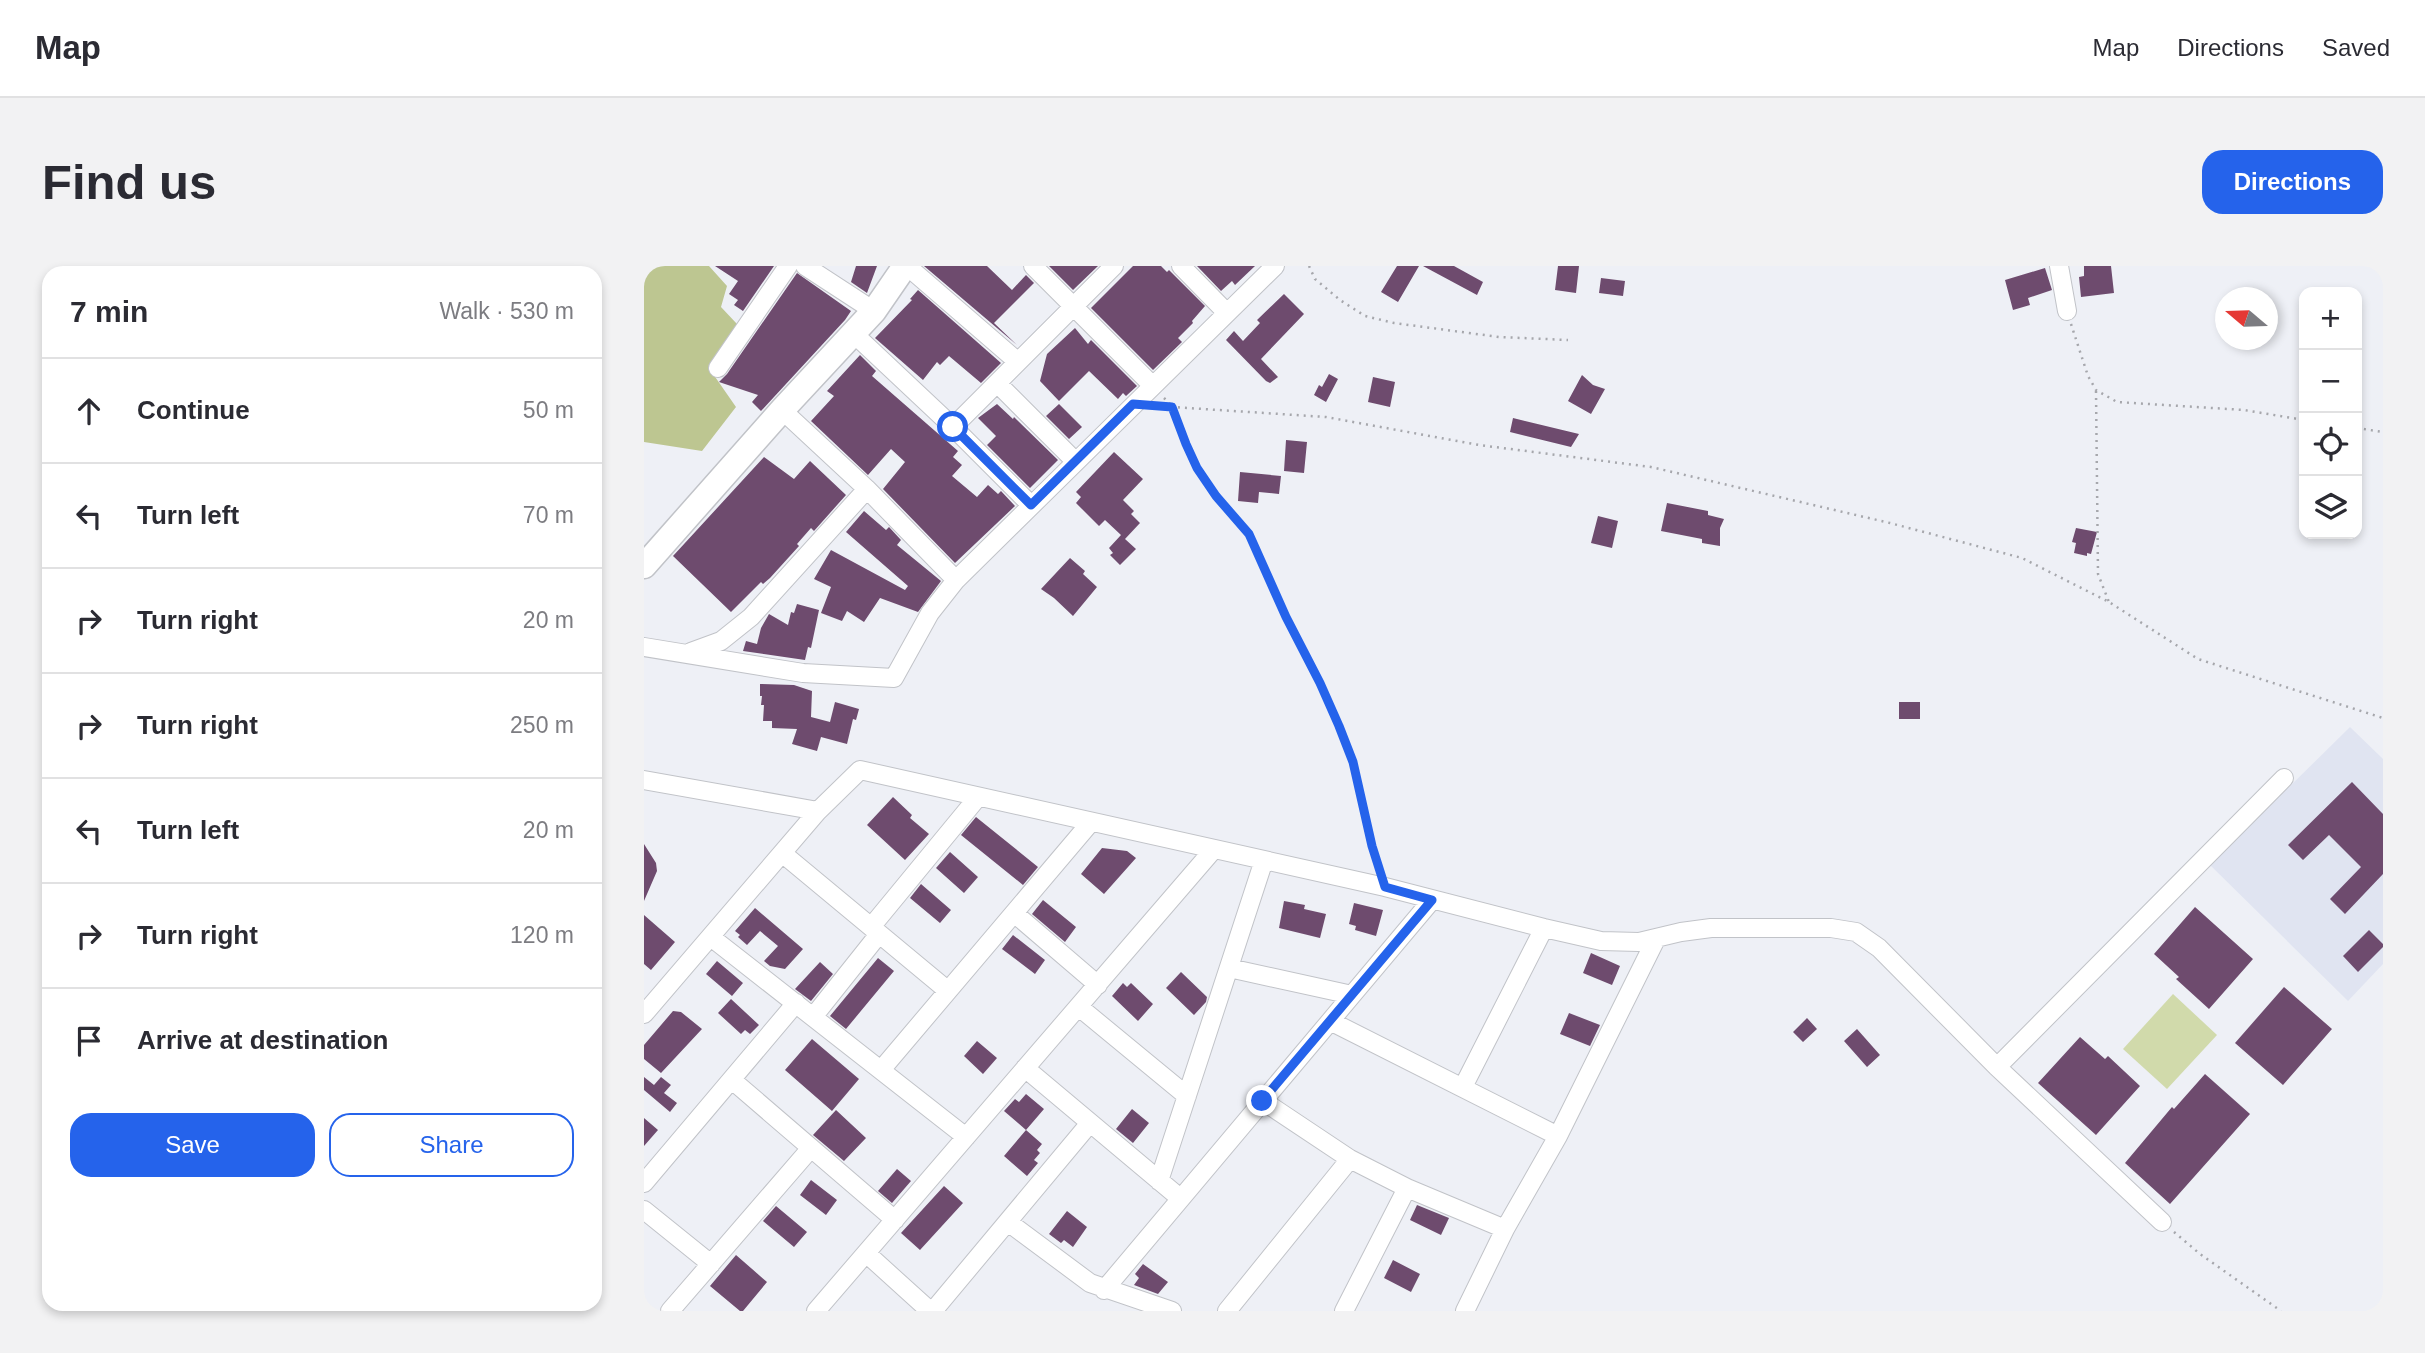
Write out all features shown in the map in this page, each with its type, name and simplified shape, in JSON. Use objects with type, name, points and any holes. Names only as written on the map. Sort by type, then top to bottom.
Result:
[{"type":"street","points":[[718,368],[788,266]]},
{"type":"street","points":[[805,266],[874,311]]},
{"type":"street","points":[[644,566],[874,311],[906,266],[1018,362]]},
{"type":"street","points":[[1033,266],[1152,385]]},
{"type":"street","points":[[953,427],[1114,266]]},
{"type":"street","points":[[1181,266],[1226,312]]},
{"type":"street","points":[[644,647],[803,673],[894,678],[930,613],[956,580],[1275,266]]},
{"type":"street","points":[[2059,266],[2067,312]]},
{"type":"street","points":[[853,333],[1031,505]]},
{"type":"street","points":[[997,383],[1075,461]]},
{"type":"street","points":[[782,410],[867,489],[956,580]]},
{"type":"street","points":[[687,653],[721,642],[751,617],[867,489]]},
{"type":"street","points":[[644,1014],[650,994],[712,938],[818,811],[860,770],[1385,887],[1544,929],[1621,943],[1724,928],[1831,928],[1856,932],[1873,943],[1997,1067],[2162,1222]]},
{"type":"street","points":[[1997,1067],[2284,778]]},
{"type":"street","points":[[644,780],[818,811]]},
{"type":"street","points":[[813,1017],[875,930],[978,797]]},
{"type":"street","points":[[881,1070],[1091,822]]},
{"type":"street","points":[[816,1311],[1214,849]]},
{"type":"street","points":[[782,853],[947,990]]},
{"type":"street","points":[[1159,1181],[1264,860]]},
{"type":"street","points":[[1104,1290],[1432,900]]},
{"type":"street","points":[[1014,913],[1098,985]]},
{"type":"street","points":[[1463,1087],[1544,929]]},
{"type":"street","points":[[712,938],[967,1137]]},
{"type":"street","points":[[1465,1311],[1505,1229],[1558,1136],[1656,939]]},
{"type":"street","points":[[1229,968],[1352,995]]},
{"type":"street","points":[[644,1183],[796,1003]]},
{"type":"street","points":[[1079,1007],[1187,1096]]},
{"type":"street","points":[[1330,1021],[1558,1136]]},
{"type":"street","points":[[1025,1068],[1180,1198]]},
{"type":"street","points":[[732,1080],[895,1220]]},
{"type":"street","points":[[1262,1101],[1350,1159],[1406,1188],[1505,1229]]},
{"type":"street","points":[[866,1253],[932,1311],[1090,1123]]},
{"type":"street","points":[[670,1311],[811,1148]]},
{"type":"street","points":[[1227,1311],[1350,1159]]},
{"type":"street","points":[[1344,1311],[1406,1188]]},
{"type":"street","points":[[644,1210],[711,1264]]},
{"type":"street","points":[[1008,1222],[1090,1283],[1104,1290],[1172,1311]]},
{"type":"path","points":[[1309,266],[1315,279],[1365,316],[1394,323],[1499,337],[1569,340]]},
{"type":"path","points":[[2067,312],[2088,376],[2096,390],[2098,574],[2109,602]]},
{"type":"path","points":[[1152,385],[1172,407],[1197,468],[1216,496],[1249,534],[1334,715],[1353,762],[1372,846],[1385,887]]},
{"type":"path","points":[[2096,390],[2117,402],[2244,410],[2299,419]]},
{"type":"path","points":[[1133,404],[1326,417],[1479,445],[1651,467],[1876,519],[2022,558],[2109,602],[2198,659],[2383,718]]},
{"type":"path","points":[[2362,429],[2383,432]]},
{"type":"path","points":[[2162,1222],[2200,1254],[2281,1311]]},
{"type":"shaded area","points":[[2350,727],[2383,759],[2383,964],[2348,1001],[2210,865]]},
{"type":"green space","points":[[644,266],[709,266],[727,286],[721,307],[737,324],[711,371],[736,407],[702,451],[644,442]]},
{"type":"green space","points":[[2173,994],[2217,1035],[2167,1089],[2123,1049]]},
{"type":"building","points":[[715,266],[774,266],[743,311],[734,305],[738,300],[729,294],[738,281]]},
{"type":"building","points":[[856,266],[877,266],[867,293],[851,282]]},
{"type":"building","points":[[924,266],[987,266],[1012,290],[1026,275],[1034,283],[994,323],[1017,345]]},
{"type":"building","points":[[1049,266],[1098,266],[1073,290]]},
{"type":"building","points":[[1133,266],[1161,266],[1167,272],[1169,270],[1205,306],[1178,338],[1182,342],[1153,370],[1091,308]]},
{"type":"building","points":[[1197,266],[1255,266],[1235,285],[1232,281],[1221,291]]},
{"type":"building","points":[[1397,266],[1419,266],[1398,302],[1381,292]]},
{"type":"building","points":[[1423,266],[1454,266],[1483,282],[1477,295]]},
{"type":"building","points":[[1558,266],[1579,266],[1576,293],[1555,290]]},
{"type":"building","points":[[2084,266],[2111,266],[2114,293],[2081,297],[2079,277],[2084,276]]},
{"type":"building","points":[[2045,268],[2052,290],[2028,298],[2030,305],[2013,310],[2005,280]]},
{"type":"building","points":[[797,273],[851,311],[761,411],[752,402],[758,395],[719,382]]},
{"type":"building","points":[[1601,278],[1625,281],[1623,296],[1599,293]]},
{"type":"building","points":[[918,290],[1001,363],[981,383],[949,356],[940,365],[937,362],[923,380],[875,338],[912,300],[910,299]]},
{"type":"building","points":[[1284,294],[1304,314],[1261,359],[1278,377],[1270,383],[1226,340],[1234,331],[1243,341],[1260,323],[1257,320]]},
{"type":"building","points":[[1075,328],[1088,344],[1091,340],[1137,386],[1126,396],[1123,393],[1118,399],[1089,371],[1059,401],[1040,381],[1047,354]]},
{"type":"building","points":[[860,355],[876,371],[872,376],[958,451],[953,457],[962,465],[952,476],[977,497],[988,485],[998,494],[1001,491],[1015,506],[955,563],[883,489],[905,462],[891,449],[868,475],[811,421],[834,396],[827,391]]},
{"type":"building","points":[[1329,374],[1338,379],[1326,402],[1314,395]]},
{"type":"building","points":[[1582,375],[1593,385],[1605,389],[1591,414],[1568,401]]},
{"type":"building","points":[[1373,377],[1395,382],[1390,407],[1368,402]]},
{"type":"building","points":[[997,404],[1058,460],[1030,488],[987,445],[996,436],[978,418]]},
{"type":"building","points":[[1059,404],[1082,427],[1069,439],[1046,416]]},
{"type":"building","points":[[1513,418],[1579,434],[1571,447],[1510,432]]},
{"type":"building","points":[[1286,440],[1307,442],[1304,473],[1284,471]]},
{"type":"building","points":[[1114,452],[1143,479],[1123,500],[1134,511],[1131,514],[1140,523],[1125,539],[1136,549],[1120,565],[1110,555],[1113,553],[1109,548],[1121,535],[1105,520],[1099,526],[1076,503],[1081,497],[1076,492]]},
{"type":"building","points":[[764,457],[794,479],[810,461],[846,495],[814,531],[811,528],[797,544],[799,546],[770,578],[763,584],[761,582],[731,612],[673,556]]},
{"type":"building","points":[[1240,472],[1281,476],[1279,494],[1259,492],[1258,503],[1238,501]]},
{"type":"building","points":[[1667,503],[1708,511],[1708,515],[1724,519],[1720,528],[1720,546],[1702,543],[1702,539],[1661,531]]},
{"type":"building","points":[[864,511],[886,530],[889,527],[901,540],[897,545],[941,581],[918,612],[880,598],[864,622],[847,611],[842,621],[821,613],[831,587],[814,579],[831,550],[905,590],[908,586],[846,532]]},
{"type":"building","points":[[1598,516],[1618,521],[1612,548],[1591,543]]},
{"type":"building","points":[[2076,528],[2097,532],[2091,554],[2087,553],[2087,556],[2074,553],[2076,543],[2072,542]]},
{"type":"building","points":[[1070,558],[1085,571],[1083,574],[1097,587],[1073,616],[1041,589]]},
{"type":"building","points":[[797,604],[819,610],[811,648],[808,647],[805,660],[743,651],[746,641],[757,644],[761,628],[769,614],[788,625],[791,612],[794,613]]},
{"type":"building","points":[[760,684],[794,685],[812,691],[811,717],[830,722],[835,702],[859,709],[856,720],[853,719],[847,744],[821,737],[817,751],[792,744],[797,729],[772,728],[772,721],[763,721],[764,705],[761,705]]},
{"type":"building","points":[[1899,702],[1920,702],[1920,719],[1899,719]]},
{"type":"building","points":[[2352,782],[2383,814],[2383,874],[2345,914],[2330,899],[2361,867],[2329,835],[2303,860],[2288,845]]},
{"type":"building","points":[[893,797],[912,815],[910,818],[929,834],[905,860],[867,825]]},
{"type":"building","points":[[976,817],[1038,867],[1023,885],[961,835]]},
{"type":"building","points":[[644,844],[656,863],[657,871],[644,901]]},
{"type":"building","points":[[1102,848],[1127,851],[1136,858],[1104,894],[1081,874]]},
{"type":"building","points":[[950,852],[978,877],[964,893],[936,868]]},
{"type":"building","points":[[921,884],[951,910],[940,923],[910,898]]},
{"type":"building","points":[[1043,900],[1076,927],[1065,942],[1032,914]]},
{"type":"building","points":[[1284,901],[1305,905],[1304,909],[1326,914],[1320,938],[1279,928]]},
{"type":"building","points":[[1354,903],[1383,910],[1376,936],[1355,930],[1356,926],[1349,924]]},
{"type":"building","points":[[2195,907],[2253,959],[2209,1009],[2176,979],[2179,977],[2154,954]]},
{"type":"building","points":[[755,908],[803,949],[785,969],[770,966],[764,961],[778,946],[760,931],[747,945],[735,931]]},
{"type":"building","points":[[644,915],[675,942],[651,970],[644,964]]},
{"type":"building","points":[[2369,930],[2383,947],[2358,972],[2343,956]]},
{"type":"building","points":[[1013,935],[1045,960],[1035,974],[1002,949]]},
{"type":"building","points":[[1591,953],[1620,966],[1612,985],[1583,973]]},
{"type":"building","points":[[878,958],[894,971],[846,1029],[830,1016]]},
{"type":"building","points":[[717,961],[743,983],[732,996],[706,974]]},
{"type":"building","points":[[820,962],[833,974],[811,1001],[795,989]]},
{"type":"building","points":[[1181,972],[1207,997],[1206,1002],[1194,1015],[1166,988]]},
{"type":"building","points":[[1123,983],[1127,987],[1131,983],[1153,1004],[1138,1021],[1112,996]]},
{"type":"building","points":[[2284,987],[2332,1029],[2283,1085],[2235,1043]]},
{"type":"building","points":[[731,999],[759,1025],[750,1034],[745,1030],[741,1034],[718,1013]]},
{"type":"building","points":[[673,1011],[681,1012],[702,1029],[661,1073],[644,1059],[644,1045]]},
{"type":"building","points":[[1569,1013],[1600,1025],[1590,1046],[1560,1034]]},
{"type":"building","points":[[1807,1018],[1817,1029],[1803,1042],[1793,1032]]},
{"type":"building","points":[[1857,1029],[1880,1055],[1867,1067],[1844,1041]]},
{"type":"building","points":[[2080,1037],[2105,1059],[2108,1056],[2140,1086],[2096,1135],[2038,1083]]},
{"type":"building","points":[[812,1039],[859,1079],[832,1111],[785,1070]]},
{"type":"building","points":[[977,1041],[997,1058],[983,1074],[964,1056]]},
{"type":"building","points":[[2205,1074],[2250,1114],[2170,1204],[2125,1163],[2172,1107],[2174,1109]]},
{"type":"building","points":[[644,1077],[654,1085],[661,1077],[671,1085],[664,1093],[677,1103],[670,1112],[644,1090]]},
{"type":"building","points":[[1026,1094],[1044,1109],[1026,1130],[1004,1111],[1015,1099],[1019,1102]]},
{"type":"building","points":[[1132,1109],[1149,1123],[1133,1143],[1116,1129]]},
{"type":"building","points":[[836,1110],[866,1138],[844,1161],[813,1135]]},
{"type":"building","points":[[644,1118],[658,1130],[644,1146]]},
{"type":"building","points":[[1026,1130],[1042,1144],[1037,1150],[1040,1153],[1034,1160],[1038,1163],[1027,1176],[1004,1156]]},
{"type":"building","points":[[897,1169],[911,1181],[892,1203],[878,1191]]},
{"type":"building","points":[[811,1180],[837,1200],[826,1215],[800,1195]]},
{"type":"building","points":[[944,1186],[963,1203],[920,1250],[901,1233]]},
{"type":"building","points":[[1417,1205],[1449,1218],[1441,1235],[1410,1220]]},
{"type":"building","points":[[776,1206],[807,1232],[794,1247],[763,1221]]},
{"type":"building","points":[[1067,1211],[1087,1227],[1073,1247],[1064,1240],[1061,1243],[1049,1234]]},
{"type":"building","points":[[736,1255],[767,1282],[743,1311],[710,1286]]},
{"type":"building","points":[[1393,1260],[1420,1274],[1411,1292],[1384,1278]]},
{"type":"building","points":[[1143,1264],[1168,1282],[1158,1294],[1134,1285],[1139,1278],[1135,1274]]},
{"type":"route","points":[[953,427],[1031,505],[1133,404],[1172,407],[1197,468],[1216,496],[1249,534],[1286,617],[1320,683],[1353,762],[1372,846],[1385,887],[1432,900],[1262,1101]]}]
